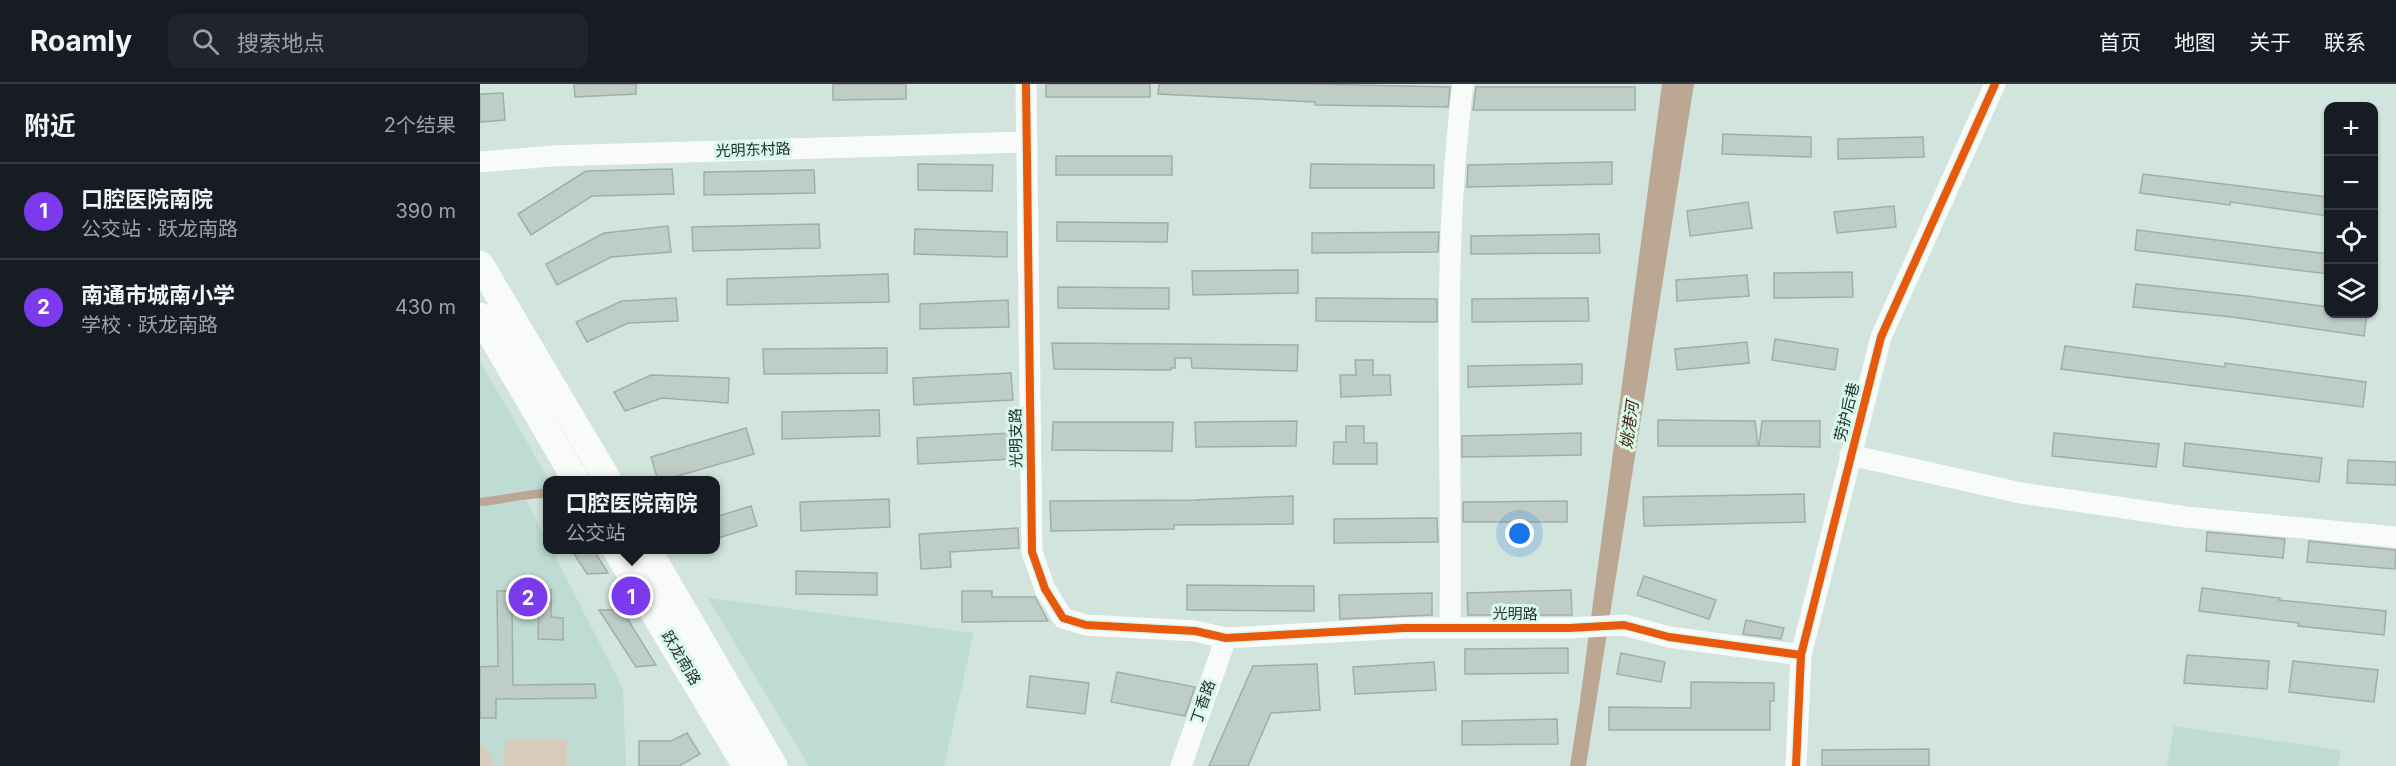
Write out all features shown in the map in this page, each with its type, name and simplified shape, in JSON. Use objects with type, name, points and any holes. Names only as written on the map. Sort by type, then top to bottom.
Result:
[{"type":"main road","points":[[480,264],[606,476]]},
{"type":"main road","points":[[480,316],[574,476]]},
{"type":"main road","name":"跃龙南路","points":[[619,554],[746,766]]},
{"type":"main road","name":"跃龙南路","points":[[651,554],[774,766]]},
{"type":"street","name":"光明支路","points":[[1026,84],[1032,552],[1046,589],[1063,618],[1086,625],[1195,631],[1226,638]]},
{"type":"street","points":[[1450,627],[1452,517],[1448,403],[1452,212],[1462,84]]},
{"type":"street","name":"劳护后巷","points":[[1796,766],[1801,655],[1881,337],[1995,84]]},
{"type":"street","name":"光明东村路","points":[[480,162],[552,156],[1027,142]]},
{"type":"street","points":[[1850,455],[2032,494],[2186,517],[2396,537]]},
{"type":"street","name":"光明路","points":[[1226,638],[1450,627],[1624,625],[1669,638],[1801,655]]},
{"type":"street","name":"丁香路","points":[[1181,766],[1226,638]]},
{"type":"shaded area","points":[[480,361],[547,476],[543,476],[543,489],[480,498]]},
{"type":"shaded area","points":[[526,500],[543,533],[543,554],[554,554],[623,689],[626,766],[480,766],[480,506]]},
{"type":"shaded area","points":[[708,598],[974,633],[944,766],[809,766]]},
{"type":"shaded area","points":[[2174,726],[2341,750],[2338,766],[2167,766]]},
{"type":"shaded area","points":[[505,740],[567,740],[567,766],[504,766]]},
{"type":"shaded area","points":[[480,744],[487,750],[494,766],[480,766]]},
{"type":"water","name":"姚港河","points":[[1662,84],[1694,84],[1586,766],[1570,766],[1580,701]]},
{"type":"water","points":[[543,489],[543,498],[480,506],[480,498]]},
{"type":"building","points":[[574,84],[636,84],[636,94],[575,97]]},
{"type":"building","points":[[833,84],[906,84],[906,99],[833,100]]},
{"type":"building","points":[[1046,84],[1150,84],[1150,97],[1046,97]]},
{"type":"building","points":[[1159,84],[1450,87],[1448,107],[1315,105],[1315,102],[1158,94]]},
{"type":"building","points":[[1476,87],[1635,87],[1635,110],[1473,110]]},
{"type":"building","points":[[503,93],[505,120],[480,122],[480,94]]},
{"type":"building","points":[[1723,134],[1811,137],[1811,157],[1722,154]]},
{"type":"building","points":[[1923,137],[1924,157],[1838,159],[1838,139]]},
{"type":"building","points":[[1056,156],[1172,156],[1172,175],[1056,175]]},
{"type":"building","points":[[1612,162],[1612,184],[1467,187],[1468,165]]},
{"type":"building","points":[[918,164],[993,165],[992,191],[918,190]]},
{"type":"building","points":[[1311,164],[1434,165],[1434,188],[1310,188]]},
{"type":"building","points":[[672,169],[674,194],[592,196],[531,235],[518,214],[586,171]]},
{"type":"building","points":[[814,170],[815,193],[704,195],[704,172]]},
{"type":"building","points":[[2143,174],[2324,197],[2324,215],[2231,202],[2230,205],[2140,193]]},
{"type":"building","points":[[1748,202],[1752,228],[1690,236],[1687,211]]},
{"type":"building","points":[[1894,206],[1896,227],[1837,233],[1834,212]]},
{"type":"building","points":[[1057,222],[1168,223],[1167,242],[1057,241]]},
{"type":"building","points":[[819,224],[820,248],[693,251],[692,227]]},
{"type":"building","points":[[668,226],[671,252],[611,257],[557,285],[546,264],[604,233]]},
{"type":"building","points":[[915,229],[1007,232],[1007,257],[914,254]]},
{"type":"building","points":[[2137,230],[2324,253],[2324,274],[2135,250]]},
{"type":"building","points":[[1439,232],[1438,252],[1312,253],[1312,233]]},
{"type":"building","points":[[1599,234],[1600,253],[1471,254],[1471,236]]},
{"type":"building","points":[[1298,270],[1298,293],[1193,295],[1192,271]]},
{"type":"building","points":[[1852,272],[1853,297],[1774,298],[1774,273]]},
{"type":"building","points":[[888,274],[889,302],[727,305],[727,279]]},
{"type":"building","points":[[1747,275],[1749,296],[1677,301],[1676,280]]},
{"type":"building","points":[[2136,284],[2324,306],[2324,318],[2366,318],[2364,336],[2232,317],[2133,307]]},
{"type":"building","points":[[1058,287],[1169,288],[1169,309],[1058,308]]},
{"type":"building","points":[[676,298],[678,321],[628,323],[587,342],[576,322],[622,301]]},
{"type":"building","points":[[1316,298],[1437,299],[1437,322],[1316,321]]},
{"type":"building","points":[[1588,298],[1589,321],[1472,322],[1472,299]]},
{"type":"building","points":[[1008,300],[1009,327],[920,329],[920,304]]},
{"type":"building","points":[[1775,339],[1838,349],[1835,370],[1772,360]]},
{"type":"building","points":[[1747,342],[1749,363],[1677,370],[1675,349]]},
{"type":"building","points":[[1052,343],[1298,345],[1297,371],[1192,368],[1191,358],[1175,358],[1175,368],[1171,370],[1054,369]]},
{"type":"building","points":[[2065,346],[2225,367],[2225,363],[2366,382],[2363,407],[2061,369]]},
{"type":"building","points":[[887,348],[887,373],[764,374],[763,349]]},
{"type":"building","points":[[1355,360],[1373,360],[1373,375],[1390,375],[1391,395],[1341,397],[1340,375],[1356,375]]},
{"type":"building","points":[[1582,364],[1582,384],[1468,387],[1468,366]]},
{"type":"building","points":[[1011,373],[1013,400],[914,405],[913,378]]},
{"type":"building","points":[[651,375],[729,378],[728,403],[662,398],[625,411],[614,392]]},
{"type":"building","points":[[879,410],[880,436],[782,439],[782,412]]},
{"type":"building","points":[[1658,420],[1755,421],[1758,446],[1658,446]]},
{"type":"building","points":[[1297,421],[1296,446],[1196,447],[1195,422]]},
{"type":"building","points":[[1762,421],[1820,421],[1820,447],[1759,446]]},
{"type":"building","points":[[1053,422],[1173,422],[1172,451],[1052,450]]},
{"type":"building","points":[[1346,426],[1364,426],[1364,443],[1377,443],[1377,464],[1333,464],[1334,442],[1346,442]]},
{"type":"building","points":[[746,428],[754,454],[678,476],[657,476],[651,457]]},
{"type":"building","points":[[1012,433],[1013,459],[918,464],[917,438]]},
{"type":"building","points":[[1581,433],[1581,455],[1462,457],[1462,436]]},
{"type":"building","points":[[2054,433],[2159,444],[2156,467],[2052,456]]},
{"type":"building","points":[[2185,443],[2322,458],[2319,482],[2183,466]]},
{"type":"building","points":[[2348,460],[2396,462],[2396,485],[2347,483]]},
{"type":"building","points":[[1804,494],[1805,522],[1644,526],[1643,497]]},
{"type":"building","points":[[1293,496],[1293,524],[1174,525],[1174,529],[1051,531],[1050,501],[1195,500]]},
{"type":"building","points":[[889,499],[890,527],[801,531],[800,502]]},
{"type":"building","points":[[1567,501],[1567,522],[1463,522],[1463,502]]},
{"type":"building","points":[[751,506],[757,526],[720,537],[720,515]]},
{"type":"building","points":[[1437,518],[1438,542],[1334,543],[1334,519]]},
{"type":"building","points":[[1018,528],[1019,548],[950,552],[951,567],[921,569],[919,534]]},
{"type":"building","points":[[2207,532],[2285,539],[2283,558],[2206,551]]},
{"type":"building","points":[[2309,541],[2396,550],[2395,569],[2307,562]]},
{"type":"building","points":[[574,554],[596,554],[608,573],[587,574]]},
{"type":"building","points":[[796,571],[877,573],[877,595],[796,594]]},
{"type":"building","points":[[1644,576],[1716,600],[1709,619],[1637,595]]},
{"type":"building","points":[[1187,585],[1314,586],[1314,611],[1187,610]]},
{"type":"building","points":[[2202,588],[2280,598],[2279,600],[2386,611],[2384,635],[2298,626],[2299,623],[2199,611]]},
{"type":"building","points":[[551,590],[551,617],[563,618],[563,640],[538,639],[539,605],[512,606],[513,685],[595,684],[596,698],[496,699],[496,718],[480,718],[480,667],[498,666],[497,591]]},
{"type":"building","points":[[1571,590],[1572,615],[1468,615],[1467,593]]},
{"type":"building","points":[[962,591],[992,591],[992,597],[1035,597],[1048,621],[962,622]]},
{"type":"building","points":[[1432,593],[1432,615],[1340,619],[1339,595]]},
{"type":"building","points":[[599,610],[622,610],[656,665],[636,667]]},
{"type":"building","points":[[1746,620],[1784,628],[1781,639],[1743,634]]},
{"type":"building","points":[[1568,648],[1568,673],[1465,674],[1465,649]]},
{"type":"building","points":[[1621,653],[1665,662],[1661,682],[1617,674]]},
{"type":"building","points":[[2187,655],[2269,661],[2267,689],[2184,683]]},
{"type":"building","points":[[2293,661],[2378,670],[2374,702],[2289,692]]},
{"type":"building","points":[[1434,662],[1436,690],[1355,694],[1353,667]]},
{"type":"building","points":[[1317,664],[1320,710],[1271,713],[1248,766],[1209,766],[1253,666]]},
{"type":"building","points":[[1117,672],[1195,687],[1185,716],[1111,702]]},
{"type":"building","points":[[1030,676],[1089,683],[1085,714],[1027,707]]},
{"type":"building","points":[[1691,682],[1774,683],[1774,701],[1770,701],[1770,730],[1609,730],[1609,707],[1691,708]]},
{"type":"building","points":[[1557,719],[1558,744],[1462,745],[1462,721]]},
{"type":"building","points":[[687,733],[700,754],[679,766],[639,766],[639,741],[671,741]]},
{"type":"building","points":[[1929,749],[1929,766],[1822,766],[1822,750]]},
{"type":"cycle path","points":[[1026,84],[1032,552],[1045,589],[1063,618],[1086,625],[1195,631],[1226,638],[1404,628],[1569,628],[1624,625],[1669,637],[1801,655]]},
{"type":"cycle path","points":[[1796,766],[1801,655],[1881,337],[1995,84]]},
{"type":"place","name":"口腔医院南院","points":[[631,596]]},
{"type":"place","name":"南通市城南小学","points":[[528,597]]}]
